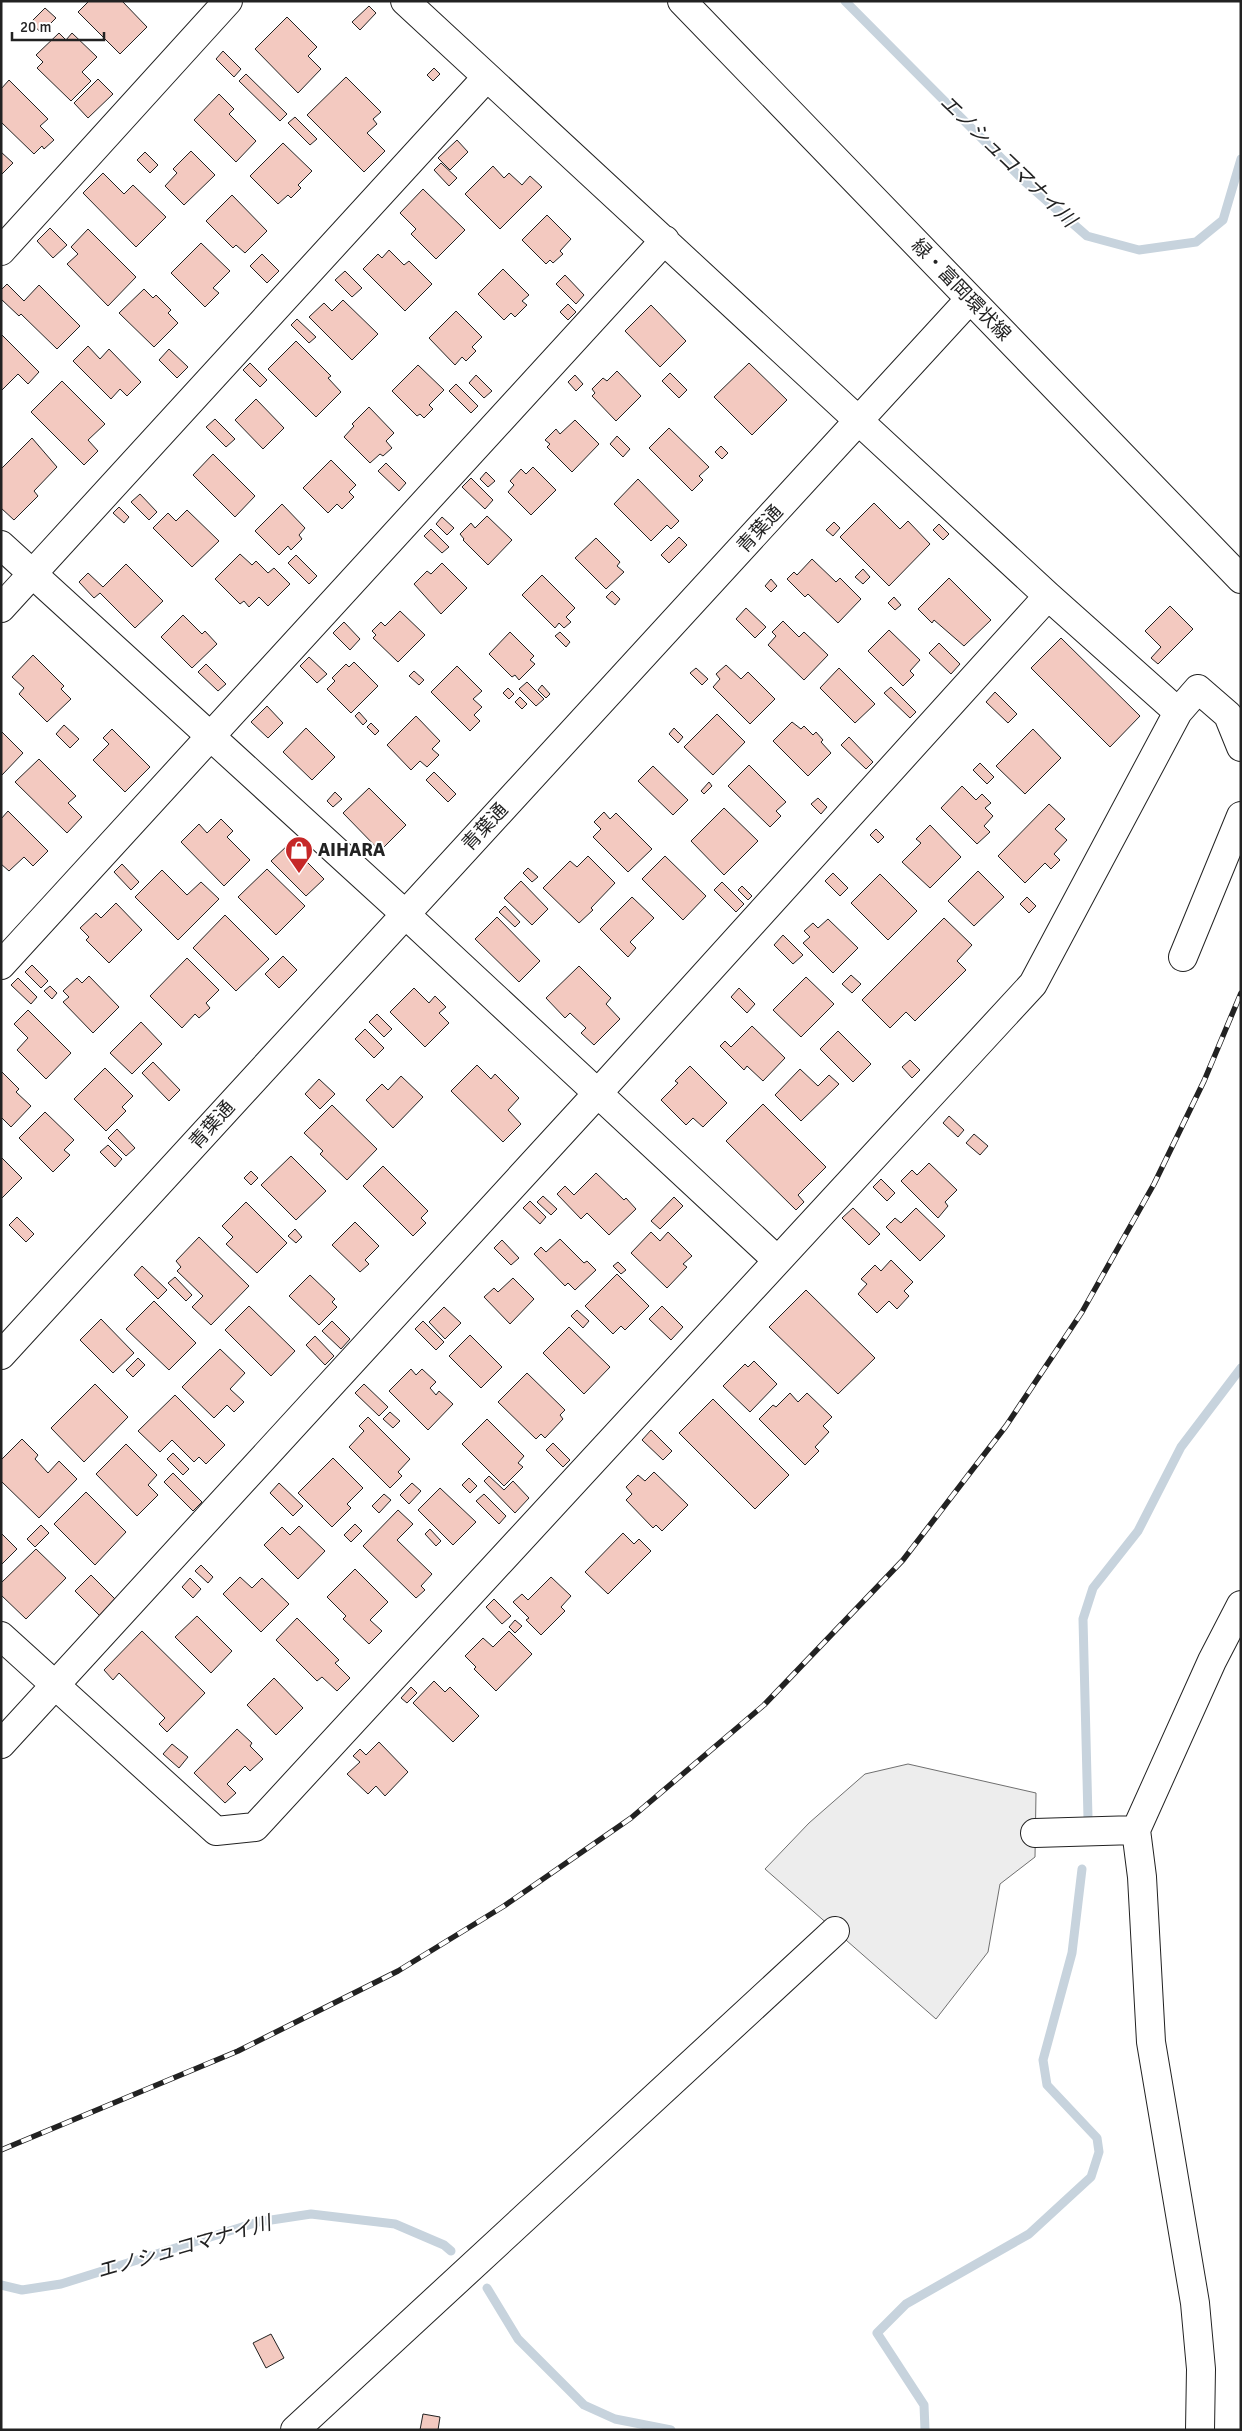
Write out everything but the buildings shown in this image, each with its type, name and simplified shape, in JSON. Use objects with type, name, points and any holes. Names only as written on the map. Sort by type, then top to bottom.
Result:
[{"type":"street","points":[[1,251],[228,1]]},
{"type":"street","points":[[405,1],[1048,596],[1178,712]]},
{"type":"street","name":"緑・富岡環状線","points":[[682,1],[1241,579]]},
{"type":"street","points":[[1,608],[487,77]]},
{"type":"street","points":[[1,964],[211,738],[664,240]]},
{"type":"street","name":"青葉通","points":[[1,1355],[970,299]]},
{"type":"street","points":[[1,545],[405,914],[777,1260]]},
{"type":"street","points":[[1,1744],[598,1094],[1048,596]]},
{"type":"street","points":[[1,1636],[216,1831],[255,1828],[1033,984],[1178,712],[1198,689],[1228,715],[1241,747]]},
{"type":"street","points":[[1183,958],[1241,816]]},
{"type":"street","points":[[1200,2430],[1201,2369],[1195,2302],[1151,2042],[1142,1877],[1136,1830],[1212,1662],[1241,1605]]},
{"type":"street","points":[[1036,1833],[1136,1830]]},
{"type":"street","points":[[295,2430],[836,1931]]},
{"type":"shaded area","points":[[908,1764],[1036,1793],[1035,1857],[1000,1884],[988,1952],[936,2019],[765,1869],[809,1823],[865,1774]]},
{"type":"waterway","name":"エノシュコマナイ川","points":[[845,1],[1022,179],[1087,236],[1139,250],[1196,242],[1223,220],[1241,159]]},
{"type":"waterway","name":"エノシュコマナイ川","points":[[1088,1818],[1083,1619],[1093,1588],[1138,1531],[1181,1447],[1241,1368]]},
{"type":"waterway","name":"エノシュコマナイ川","points":[[925,2430],[924,2405],[877,2333],[906,2304],[1029,2234],[1091,2177],[1099,2152],[1097,2138],[1047,2085],[1043,2060],[1072,1953],[1082,1869]]},
{"type":"waterway","name":"エノシュコマナイ川","points":[[1,2285],[22,2290],[61,2284],[258,2222],[311,2214],[395,2224],[444,2245],[451,2251]]},
{"type":"waterway","name":"エノシュコマナイ川","points":[[487,2288],[518,2339],[584,2405],[615,2419],[671,2430]]},
{"type":"railway","points":[[1,2150],[238,2051],[398,1971],[504,1906],[631,1818],[764,1705],[903,1560],[1006,1426],[1082,1312],[1154,1184],[1204,1081],[1241,993]]},
{"type":"place","name":"AIHARA","points":[[299,874]]}]
